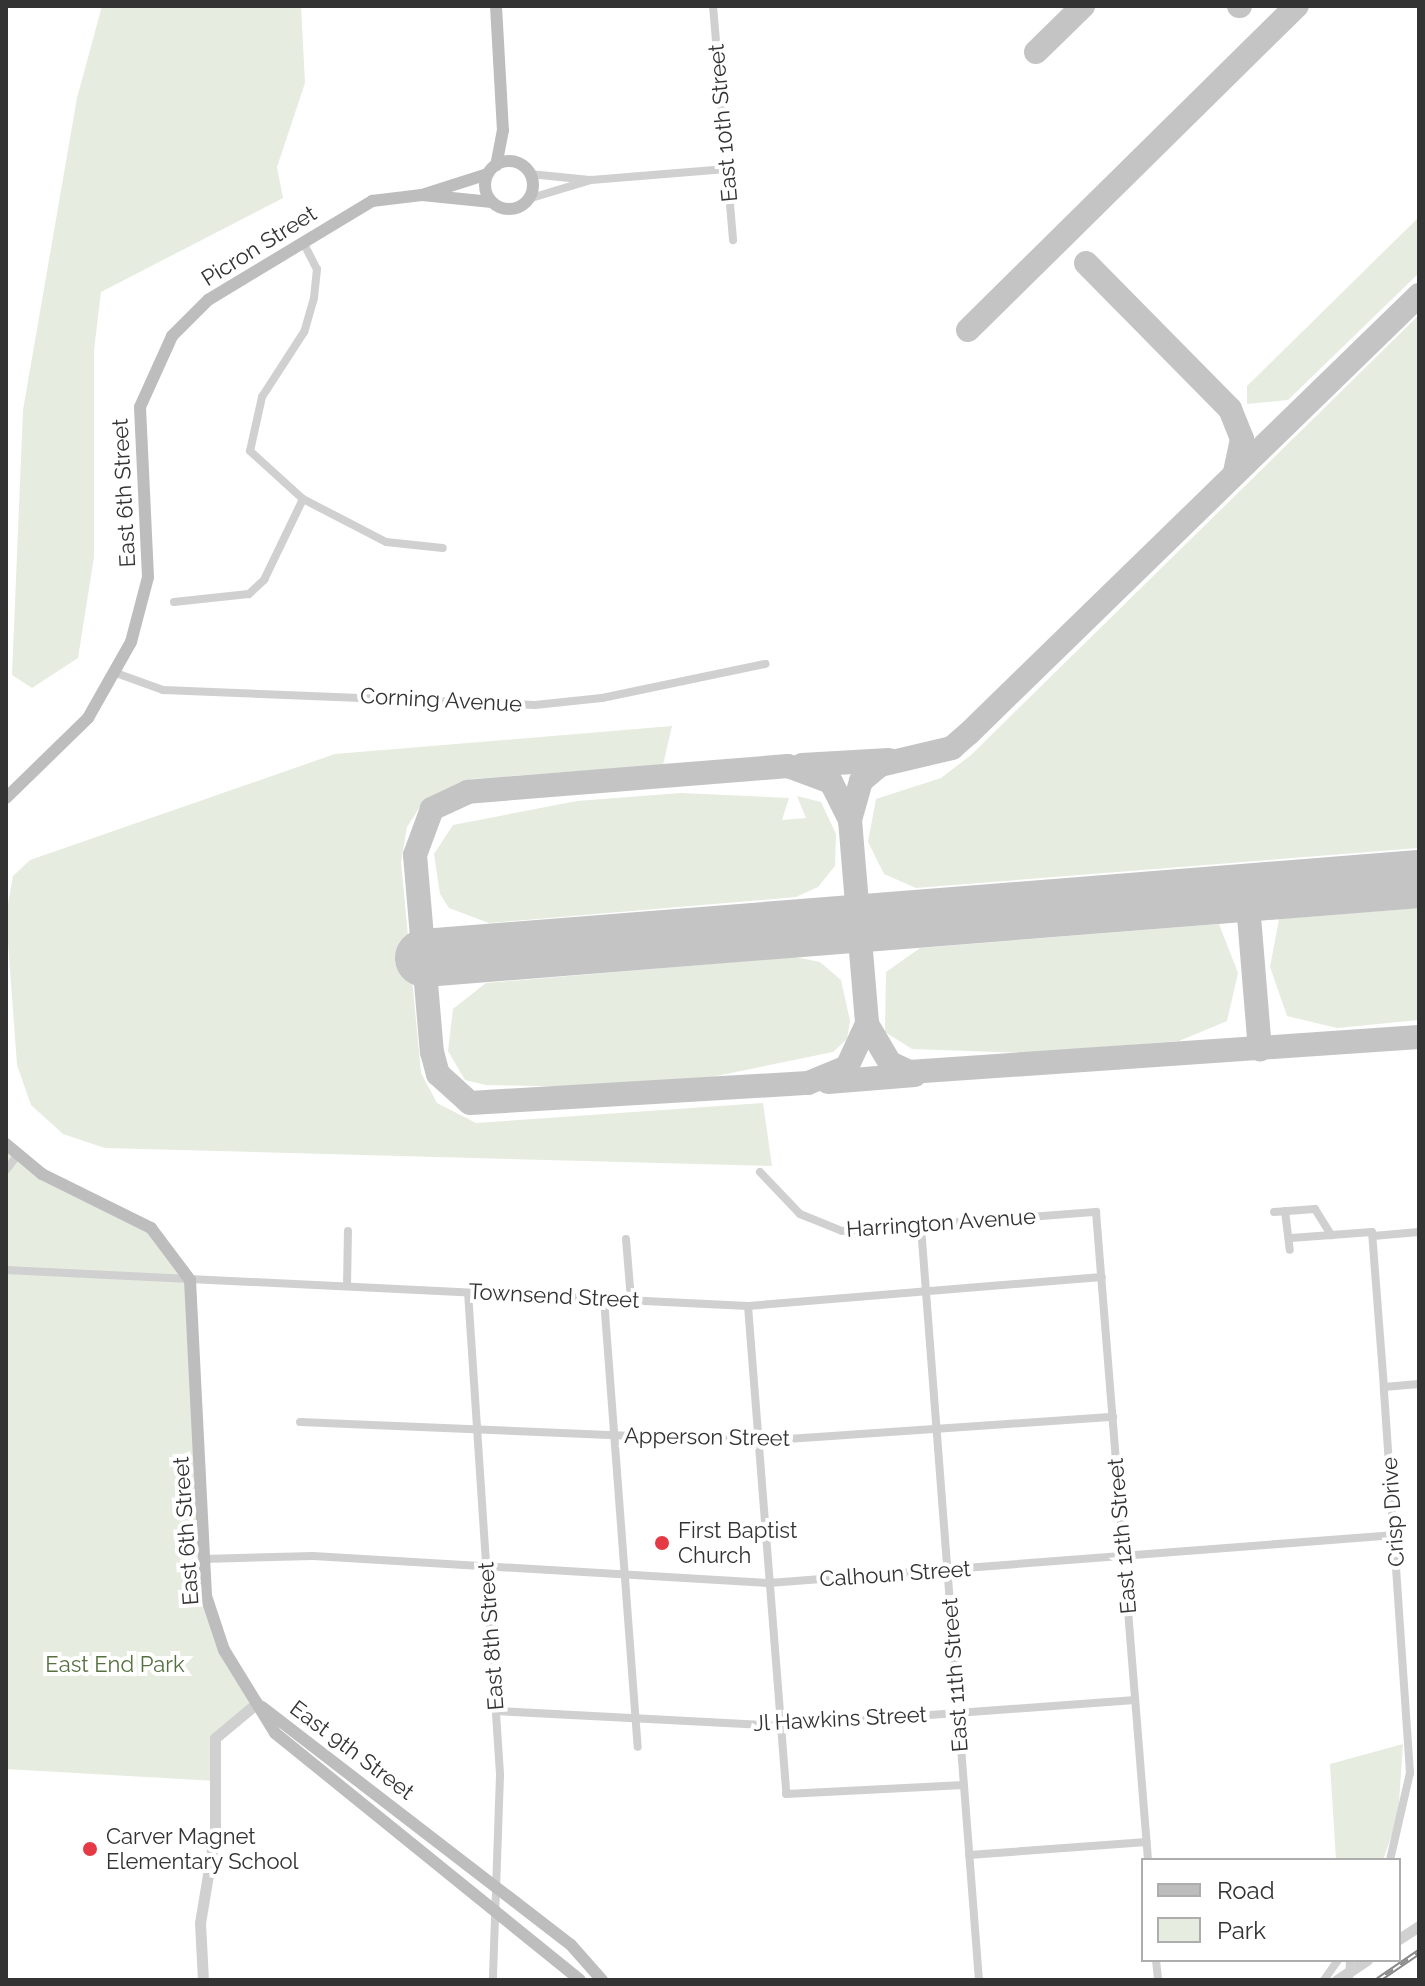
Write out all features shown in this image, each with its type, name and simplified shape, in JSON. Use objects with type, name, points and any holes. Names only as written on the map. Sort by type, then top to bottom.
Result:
[{"type":"main road","points":[[496,6],[502,107],[516,163],[530,174],[528,199],[511,209],[492,202],[492,170],[502,107]]},
{"type":"main road","points":[[492,170],[516,163]]},
{"type":"main road","name":"Picron Street","points":[[422,195],[492,170]]},
{"type":"main road","name":"Picron Street","points":[[148,378],[172,336],[208,300],[372,201],[422,195],[492,202]]},
{"type":"main road","name":"East 6th Street","points":[[6,798],[88,718],[116,673],[148,577],[137,434],[148,378]]},
{"type":"main road","points":[[6,1144],[17,1156],[151,1228],[190,1280]]},
{"type":"main road","name":"East 6th Street","points":[[190,1280],[206,1596],[224,1650],[257,1703]]},
{"type":"main road","name":"East 9th Street","points":[[257,1703],[571,1945],[602,1980]]},
{"type":"main road","name":"East 9th Street","points":[[257,1703],[275,1733],[496,1906],[580,1980]]},
{"type":"street","name":"East 10th Street","points":[[713,6],[733,240]]},
{"type":"street","points":[[530,174],[591,180],[727,169]]},
{"type":"street","points":[[528,199],[591,180]]},
{"type":"street","points":[[303,242],[317,269],[311,311],[268,381],[249,440],[259,465],[303,499],[393,545],[443,548]]},
{"type":"street","points":[[174,602],[249,594],[264,580],[303,499]]},
{"type":"street","name":"Corning Avenue","points":[[116,673],[163,690],[535,705],[602,698],[765,664]]},
{"type":"street","points":[[6,1170],[17,1156]]},
{"type":"street","name":"Harrington Avenue","points":[[760,1172],[790,1206],[821,1226],[921,1227],[1096,1212]]},
{"type":"street","points":[[1274,1212],[1315,1209],[1326,1236]]},
{"type":"street","points":[[1285,1211],[1291,1238],[1290,1250]]},
{"type":"street","name":"East 12th Street","points":[[1096,1212],[1148,1858]]},
{"type":"street","name":"East 11th Street","points":[[921,1227],[979,1980]]},
{"type":"street","points":[[347,1286],[348,1231]]},
{"type":"street","points":[[1291,1238],[1419,1232]]},
{"type":"street","name":"Crisp Drive","points":[[1373,1236],[1414,1742],[1408,1795],[1391,1858]]},
{"type":"street","points":[[626,1239],[631,1300]]},
{"type":"street","name":"Townsend Street","points":[[6,1270],[748,1306],[1102,1277]]},
{"type":"street","name":"East 8th Street","points":[[468,1292],[496,1711],[497,1888],[493,1980]]},
{"type":"street","points":[[604,1299],[638,1747]]},
{"type":"street","points":[[748,1306],[785,1791],[809,1798],[964,1785]]},
{"type":"street","points":[[1384,1387],[1419,1384]]},
{"type":"street","name":"Apperson Street","points":[[300,1422],[758,1441],[1113,1417]]},
{"type":"street","name":"Calhoun Street","points":[[204,1559],[486,1566],[769,1583],[1395,1535]]},
{"type":"street","name":"Jl Hawkins Street","points":[[496,1711],[780,1726],[1135,1700]]},
{"type":"street","points":[[203,1980],[200,1923],[215,1832],[215,1738],[257,1703]]},
{"type":"street","points":[[969,1855],[1147,1842]]},
{"type":"street","points":[[1401,1938],[1419,1926]]},
{"type":"street","points":[[1324,1980],[1337,1962]]},
{"type":"street","points":[[1337,1980],[1350,1971]]},
{"type":"green space","points":[[102,6],[301,6],[305,83],[277,167],[283,198],[101,292],[94,350],[94,557],[78,658],[32,688],[12,675],[23,410],[77,98]]},
{"type":"green space","points":[[1419,217],[1419,273],[1288,400],[1247,404],[1247,386]]},
{"type":"green space","points":[[1419,315],[1419,848],[916,888],[884,874],[868,842],[876,799],[941,778],[971,755]]},
{"type":"green space","points":[[672,726],[663,765],[471,779],[425,799],[407,827],[401,862],[421,1073],[437,1103],[476,1123],[763,1103],[772,1166],[105,1148],[63,1134],[31,1105],[17,1065],[6,915],[13,876],[30,860],[335,754]]},
{"type":"green space","points":[[681,793],[789,798],[782,820],[806,818],[797,796],[821,802],[836,834],[835,866],[818,887],[796,897],[489,923],[449,908],[440,894],[434,854],[453,825],[577,801]]},
{"type":"green space","points":[[1419,908],[1419,1020],[1337,1028],[1287,1016],[1270,967],[1279,919]]},
{"type":"green space","points":[[1219,924],[1238,973],[1227,1021],[1179,1041],[1025,1053],[912,1049],[885,1032],[886,972],[920,948]]},
{"type":"green space","points":[[795,957],[820,962],[841,980],[850,1021],[847,1039],[833,1052],[711,1077],[594,1087],[486,1085],[465,1080],[448,1051],[453,1009],[486,983]]},
{"type":"green space","name":"East End Park","points":[[6,1142],[17,1156],[151,1228],[190,1280],[213,1617],[257,1703],[215,1738],[216,1781],[6,1769]]},
{"type":"green space","points":[[1403,1744],[1398,1817],[1384,1858],[1336,1858],[1330,1764]]},
{"type":"taxiway","points":[[1036,52],[1083,6]]},
{"type":"taxiway","points":[[968,330],[1297,6]]},
{"type":"taxiway","points":[[1086,263],[1230,409],[1242,439],[1235,473]]},
{"type":"taxiway","points":[[1419,295],[952,748],[880,765],[861,781],[850,820],[867,1024],[890,1063],[909,1072],[1419,1037]]},
{"type":"taxiway","points":[[802,765],[889,760]]},
{"type":"taxiway","points":[[850,820],[831,782],[788,766],[468,792],[432,809],[415,855],[432,1052],[438,1074],[470,1103],[808,1083],[847,1067],[867,1024]]},
{"type":"taxiway","points":[[1247,892],[1260,1049]]},
{"type":"taxiway","points":[[828,1082],[915,1075]]},
{"type":"runway","points":[[424,958],[1419,879]]},
{"type":"railway","points":[[1378,1980],[1419,1952]]},
{"type":"place","name":"First Baptist Church","points":[[662,1543]]},
{"type":"place","name":"Carver Magnet Elementary School","points":[[90,1849]]}]
